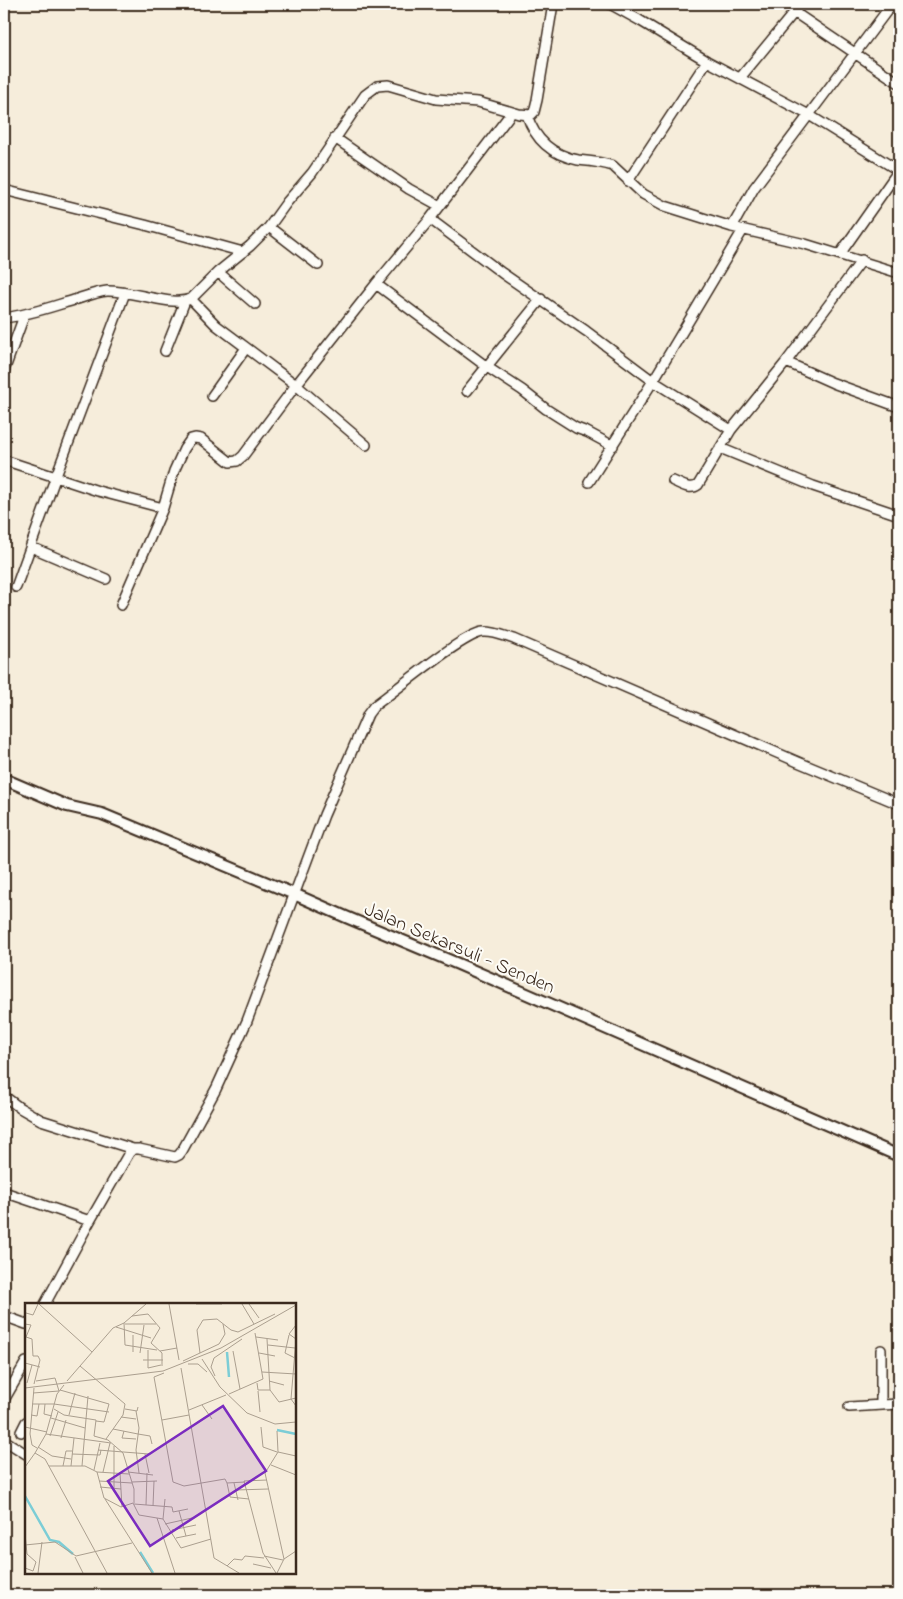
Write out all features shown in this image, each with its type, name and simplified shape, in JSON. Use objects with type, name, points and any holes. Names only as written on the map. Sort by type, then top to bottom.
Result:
[{"type":"street","points":[[166,351],[188,300],[269,227],[286,202],[312,173],[365,95],[377,86],[388,85],[436,99],[478,102],[512,112],[527,115],[533,114],[553,4]]},
{"type":"street","points":[[610,4],[707,61],[809,116],[899,171],[840,254]]},
{"type":"street","points":[[740,78],[801,4]]},
{"type":"street","points":[[732,227],[754,188],[892,4]]},
{"type":"street","points":[[794,12],[899,83]]},
{"type":"street","points":[[628,180],[707,61]]},
{"type":"street","points":[[122,605],[163,508],[174,471],[191,439],[201,438],[230,462],[237,461],[243,456],[296,385],[430,219],[512,112]]},
{"type":"street","points":[[527,115],[531,128],[545,146],[558,154],[575,159],[607,164],[619,171],[643,194],[665,206],[732,227],[862,260],[899,273]]},
{"type":"street","points":[[335,138],[409,189],[440,206]]},
{"type":"street","points":[[4,190],[146,225],[243,252]]},
{"type":"street","points":[[430,219],[502,273],[586,330],[653,380],[731,430]]},
{"type":"street","points":[[269,227],[318,265]]},
{"type":"street","points":[[589,482],[613,446],[744,230]]},
{"type":"street","points":[[673,481],[687,487],[696,487],[731,430],[786,362],[862,260]]},
{"type":"street","points":[[218,272],[255,304]]},
{"type":"street","points":[[376,284],[546,409],[576,428],[613,446]]},
{"type":"street","points":[[4,318],[24,316],[106,291],[174,301],[188,300],[246,348],[296,385],[366,445]]},
{"type":"street","points":[[16,587],[124,293]]},
{"type":"street","points":[[467,390],[540,300]]},
{"type":"street","points":[[4,371],[24,316]]},
{"type":"street","points":[[212,396],[246,348]]},
{"type":"street","points":[[786,362],[832,383],[899,407]]},
{"type":"street","points":[[720,448],[813,486],[899,516]]},
{"type":"street","points":[[4,460],[98,491],[163,508]]},
{"type":"street","points":[[31,547],[106,579]]},
{"type":"street","points":[[4,1096],[41,1120],[133,1149],[175,1157],[179,1155],[216,1089],[247,1021],[324,815],[368,714],[380,702],[442,655],[466,639],[482,632],[491,632],[514,638],[899,804]]},
{"type":"street","name":"Jalan Sekarsuli - Senden","points":[[4,779],[67,806],[102,814],[294,894],[899,1156]]},
{"type":"street","points":[[46,1303],[125,1159],[133,1149]]},
{"type":"street","points":[[5,1196],[90,1221]]},
{"type":"street","points":[[4,1316],[25,1324]]},
{"type":"street","points":[[881,1350],[881,1405]]},
{"type":"street","points":[[4,1400],[25,1364]]},
{"type":"street","points":[[849,1407],[899,1404]]},
{"type":"street","points":[[21,1432],[25,1424]]},
{"type":"street","points":[[4,1440],[25,1453]]}]
